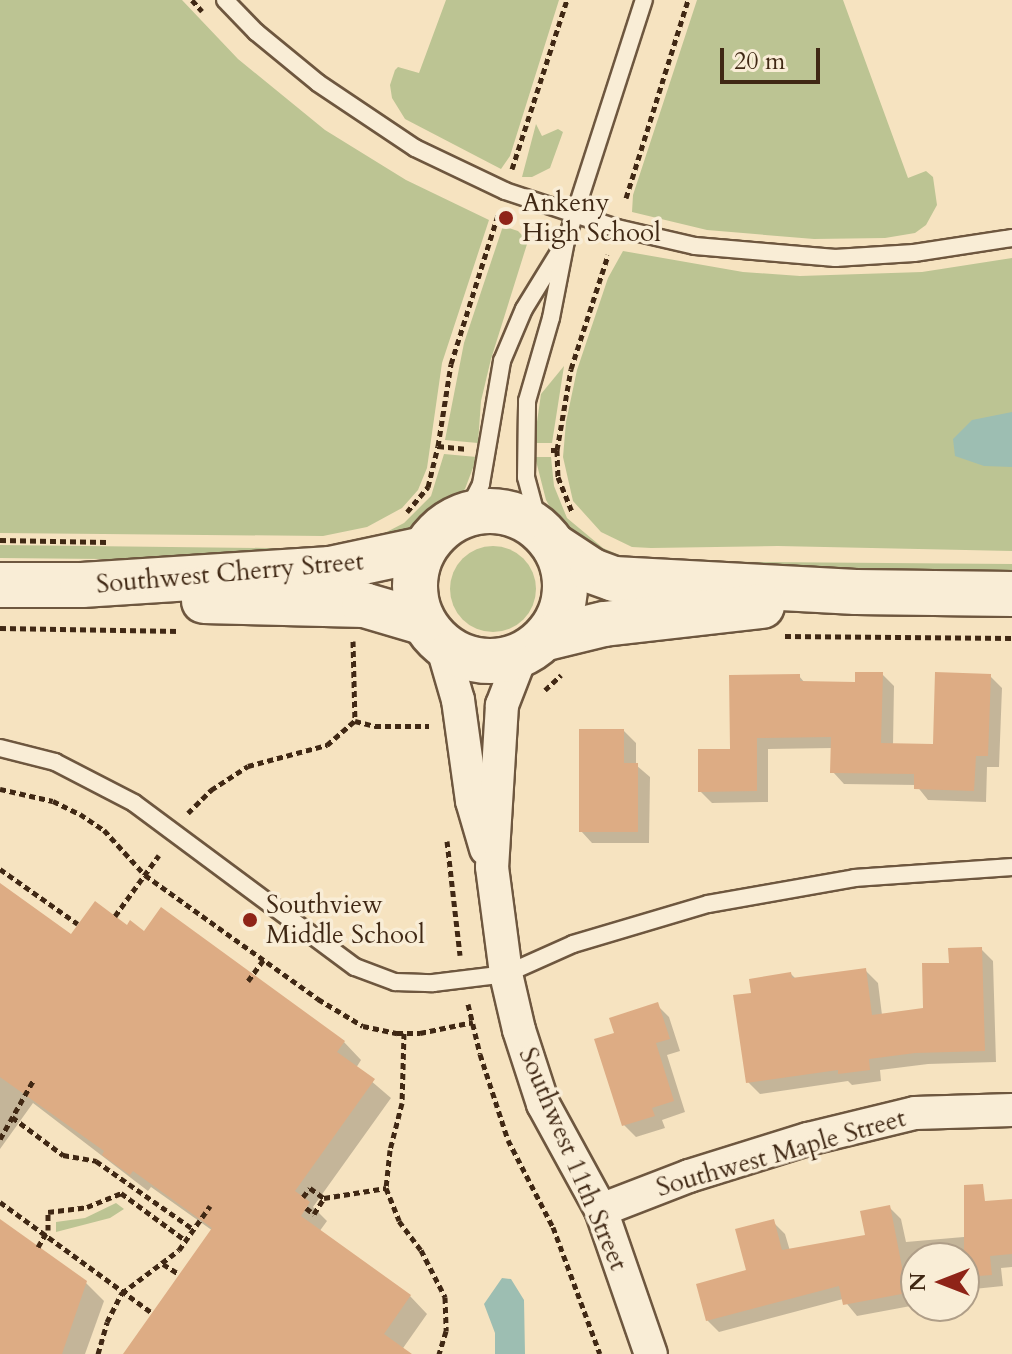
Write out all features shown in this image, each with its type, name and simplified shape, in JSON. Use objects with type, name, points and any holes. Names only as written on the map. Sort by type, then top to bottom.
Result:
[{"type":"street","points":[[856,592],[742,609],[604,624],[546,654],[501,662],[481,662],[460,656],[432,634],[415,598],[415,572],[426,529],[475,512],[498,511],[556,531],[592,571],[614,579],[856,592],[1012,594]]},
{"type":"street","name":"Southwest Cherry Street","points":[[0,585],[82,585],[330,569],[426,529]]},
{"type":"street","points":[[546,654],[566,593],[556,531]]},
{"type":"street","name":"Southwest Cherry Street","points":[[82,585],[178,600],[364,605],[432,634]]},
{"type":"street","name":"Southwest 11th Street","points":[[432,634],[458,700],[472,801],[492,867],[506,974],[519,1030],[543,1104],[601,1210],[651,1354]]},
{"type":"street","name":"Southwest 11th Street","points":[[492,867],[502,705],[546,654]]},
{"type":"street","name":"Southwest Maple Street","points":[[601,1210],[689,1176],[915,1113],[1012,1110]]},
{"type":"lane","points":[[225,0],[256,32],[374,123],[456,170],[575,214],[695,246],[791,257],[876,257],[1012,238]]},
{"type":"lane","points":[[556,531],[526,477],[527,401],[551,318],[566,241],[644,0]]},
{"type":"lane","points":[[426,529],[472,502],[481,484],[502,361],[524,309],[566,241]]},
{"type":"lane","points":[[0,748],[55,762],[134,803],[355,967],[395,982],[433,983],[506,974],[573,944],[708,904],[855,878],[1012,867]]},
{"type":"path","points":[[511,174],[567,0]]},
{"type":"path","points":[[626,198],[688,0]]},
{"type":"path","points":[[426,529],[428,487],[451,364],[500,208]]},
{"type":"path","points":[[556,531],[557,450],[571,369],[608,255]]},
{"type":"path","points":[[438,446],[477,450]]},
{"type":"path","points":[[546,450],[557,450]]},
{"type":"path","points":[[353,634],[355,721]]},
{"type":"path","points":[[782,636],[1012,638]]},
{"type":"path","points":[[540,695],[546,654]]},
{"type":"path","points":[[355,721],[375,726],[435,726]]},
{"type":"path","points":[[182,822],[211,790],[248,766],[327,745],[355,721]]},
{"type":"path","points":[[0,789],[53,801],[80,814],[104,830],[145,875],[342,1015],[363,1026],[404,1033],[473,1022]]},
{"type":"path","points":[[115,916],[159,855]]},
{"type":"path","points":[[0,869],[78,924]]},
{"type":"path","points":[[248,981],[263,960]]},
{"type":"path","points":[[404,1033],[402,1103],[390,1150],[386,1188],[399,1221],[421,1250],[445,1297],[446,1331],[439,1354]]},
{"type":"path","points":[[0,1139],[33,1081]]},
{"type":"path","points":[[12,1117],[63,1155],[96,1161],[193,1229]]},
{"type":"path","points":[[303,1197],[310,1188],[324,1198],[386,1188]]},
{"type":"path","points":[[38,1247],[45,1235],[48,1212],[74,1210],[121,1193],[185,1240]]},
{"type":"path","points":[[306,1208],[314,1214],[324,1198]]},
{"type":"path","points":[[0,1202],[152,1313]]},
{"type":"path","points":[[98,1354],[107,1322],[122,1293],[163,1264],[210,1206]]},
{"type":"path","points":[[163,1264],[179,1274]]},
{"type":"green space","points":[[0,0],[182,0],[238,59],[325,130],[406,180],[489,220],[442,363],[427,468],[418,490],[402,508],[367,527],[323,536],[0,533]]},
{"type":"green space","points":[[446,0],[559,0],[510,156],[501,169],[405,119],[392,98],[390,85],[398,67],[419,73]]},
{"type":"green space","points":[[697,0],[843,0],[908,178],[926,171],[933,177],[937,205],[926,225],[915,233],[885,238],[814,239],[707,230],[632,212],[633,195]]},
{"type":"green space","points":[[536,124],[542,136],[558,129],[563,132],[550,168],[532,177],[522,177]]},
{"type":"green space","points":[[503,226],[518,231],[528,241],[491,359],[481,401],[478,443],[445,440],[464,343]]},
{"type":"green space","points":[[623,251],[743,272],[800,276],[922,272],[1012,258],[1012,551],[778,546],[651,548],[632,547],[601,532],[573,501],[563,457],[566,422],[577,370],[608,278]]},
{"type":"green space","points":[[564,366],[552,443],[534,443],[541,394]]},
{"type":"green space","points":[[444,454],[477,457],[465,489],[441,513],[403,539],[375,538],[404,523],[431,496]]},
{"type":"green space","points":[[535,457],[551,457],[554,486],[567,518],[603,548],[626,558],[625,572],[563,530],[546,500]]},
{"type":"green space","points":[[0,545],[318,548],[317,561],[0,558]]},
{"type":"green space","points":[[493,546],[517,553],[529,565],[536,589],[529,613],[517,625],[493,632],[469,625],[457,613],[450,589],[457,565],[469,553]]},
{"type":"green space","points":[[650,561],[1012,564],[1012,577]]},
{"type":"green space","points":[[116,1203],[124,1209],[110,1218],[56,1232],[56,1222],[85,1218]]},
{"type":"water","points":[[1012,412],[1012,467],[984,466],[955,456],[953,439],[972,420]]},
{"type":"water","points":[[502,1278],[511,1279],[524,1300],[525,1354],[495,1354],[495,1333],[484,1304]]},
{"type":"building","points":[[855,672],[883,672],[881,743],[933,744],[935,672],[991,674],[988,756],[976,756],[974,791],[914,789],[914,774],[830,773],[831,737],[757,738],[757,791],[698,792],[698,749],[730,749],[729,675],[800,674],[800,681],[855,682]]},
{"type":"building","points":[[579,729],[624,729],[624,763],[638,763],[638,832],[579,832]]},
{"type":"building","name":"Southview Middle School","points":[[0,883],[71,934],[95,901],[127,925],[130,920],[144,931],[161,907],[345,1041],[337,1052],[375,1079],[295,1191],[310,1202],[301,1216],[411,1295],[384,1334],[412,1354],[123,1354],[212,1228],[133,1171],[130,1175],[102,1155],[104,1151],[0,1077]]},
{"type":"building","points":[[982,947],[985,1051],[915,1053],[869,1059],[870,1070],[838,1074],[838,1070],[746,1083],[733,995],[751,993],[749,979],[791,972],[792,978],[866,968],[872,1015],[923,1008],[922,963],[949,963],[948,948]]},
{"type":"building","points":[[658,1002],[670,1039],[656,1043],[674,1101],[652,1108],[655,1116],[622,1126],[594,1039],[614,1033],[609,1018]]},
{"type":"building","points":[[983,1184],[985,1201],[1012,1199],[1012,1254],[990,1256],[992,1275],[980,1276],[980,1242],[964,1242],[964,1185]]},
{"type":"building","points":[[890,1205],[900,1257],[900,1294],[843,1305],[839,1286],[706,1321],[696,1284],[746,1270],[735,1229],[774,1219],[782,1250],[865,1235],[860,1211]]},
{"type":"building","points":[[0,1219],[87,1281],[62,1354],[0,1354]]},
{"type":"place","name":"Ankeny High School","points":[[506,218]]},
{"type":"place","name":"Southview Middle School","points":[[250,920]]}]
